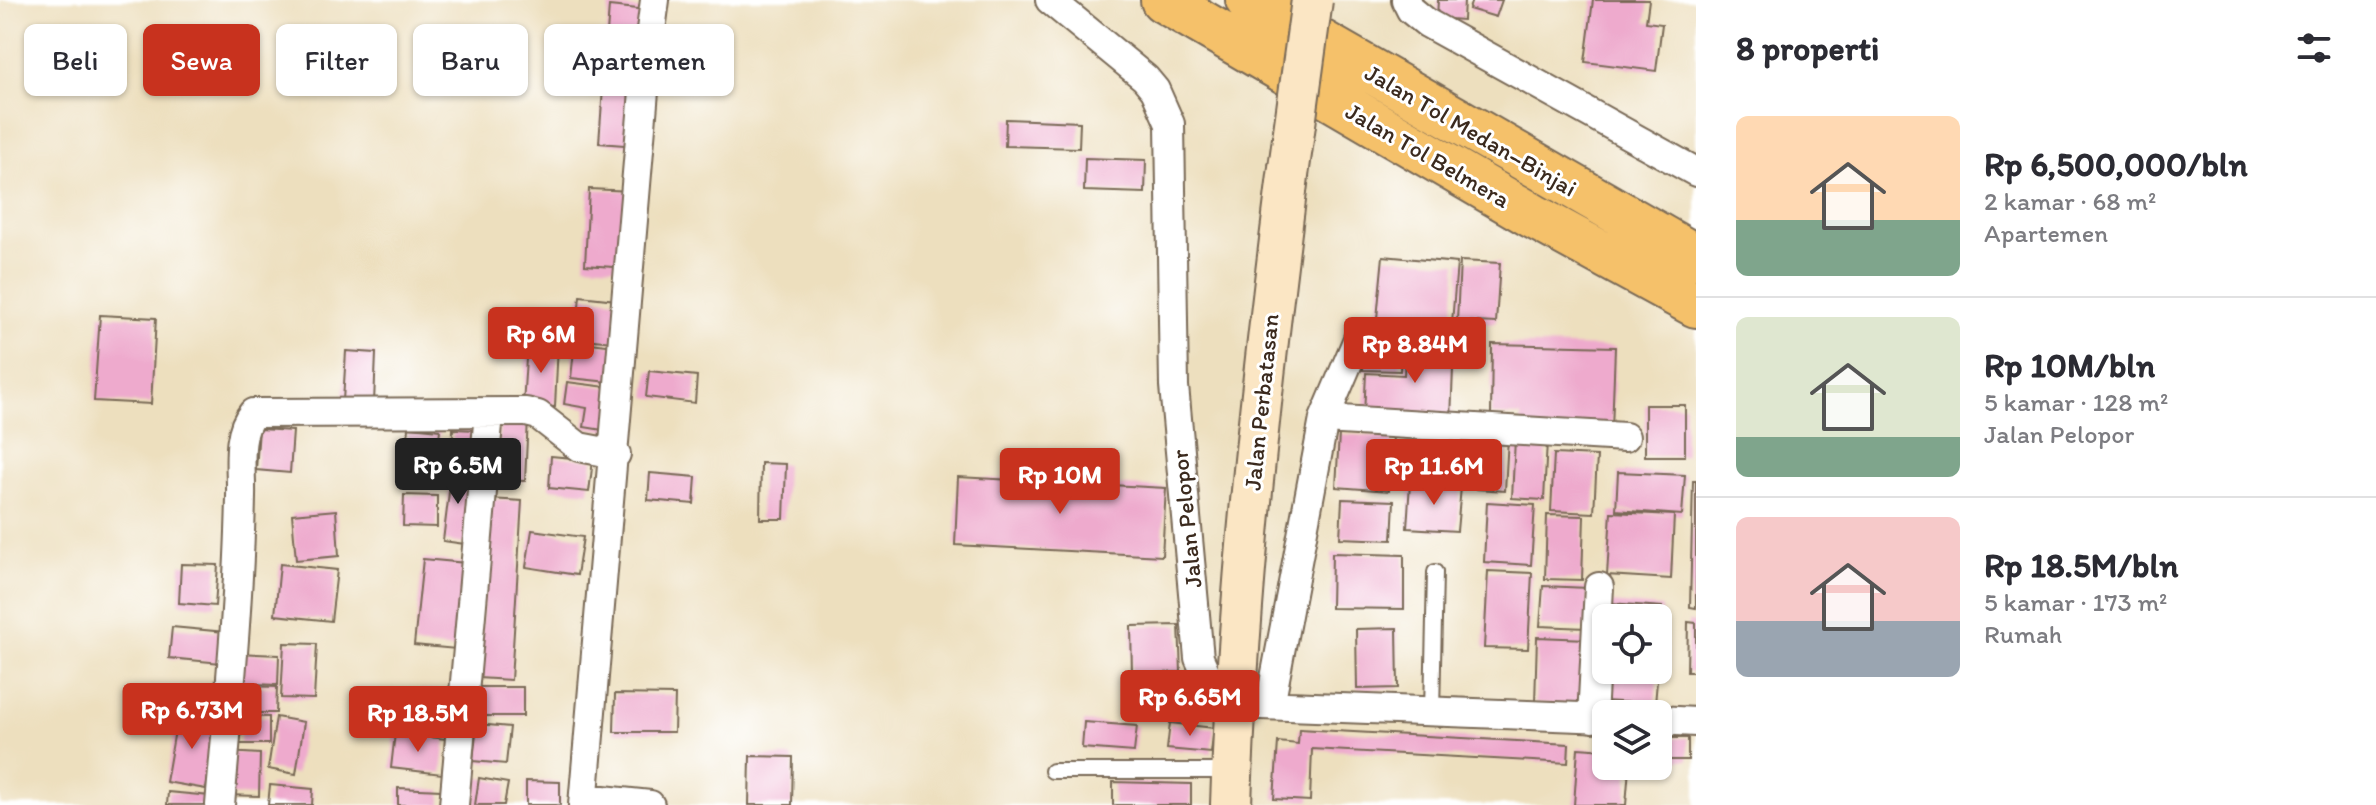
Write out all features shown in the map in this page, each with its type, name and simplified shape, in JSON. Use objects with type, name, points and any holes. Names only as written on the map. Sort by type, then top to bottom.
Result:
[{"type":"highway","name":"Jalan Tol Belmera","points":[[1163,0],[1533,216],[1696,305]]},
{"type":"highway","name":"Jalan Tol Medan–Binjai","points":[[1248,0],[1696,257]]},
{"type":"street","points":[[650,805],[584,801],[600,590],[616,454],[646,68],[655,0]]},
{"type":"street","name":"Jalan Pelopor","points":[[1050,0],[1145,78],[1167,113],[1172,165],[1174,386],[1199,658],[1211,685],[1252,705]]},
{"type":"street","name":"Jalan Perbatasan","points":[[1232,788],[1252,705],[1259,400],[1312,0]]},
{"type":"street","points":[[1406,0],[1427,23],[1696,172]]},
{"type":"street","points":[[1358,339],[1324,419],[1252,705],[1592,718]]},
{"type":"street","points":[[220,805],[240,572],[242,450],[249,418],[264,410],[532,413],[579,447],[616,454]]},
{"type":"street","points":[[454,805],[489,413]]},
{"type":"street","points":[[1324,419],[1625,437]]},
{"type":"street","points":[[1599,587],[1599,700]]},
{"type":"street","points":[[1672,721],[1696,722]]},
{"type":"lane","points":[[1432,712],[1435,572]]},
{"type":"lane","points":[[1052,771],[1232,788]]},
{"type":"building","points":[[1438,0],[1464,0],[1463,20],[1437,18]]},
{"type":"building","points":[[1472,0],[1502,0],[1496,17],[1469,9]]},
{"type":"building","points":[[1593,0],[1649,0],[1646,22],[1662,24],[1656,71],[1585,62]]},
{"type":"building","points":[[609,6],[647,10],[646,24],[608,24]]},
{"type":"building","points":[[602,96],[641,96],[637,146],[599,143]]},
{"type":"building","points":[[1006,119],[1080,122],[1079,148],[1005,146]]},
{"type":"building","points":[[1085,158],[1146,160],[1145,193],[1084,191]]},
{"type":"building","points":[[589,189],[632,191],[628,268],[585,265]]},
{"type":"building","points":[[1383,256],[1457,263],[1451,335],[1376,329]]},
{"type":"building","points":[[1460,261],[1500,263],[1496,323],[1457,321]]},
{"type":"building","points":[[580,296],[625,301],[621,343],[576,338]]},
{"type":"building","points":[[100,315],[156,318],[151,404],[94,401]]},
{"type":"building","points":[[1365,334],[1402,336],[1400,371],[1363,370]]},
{"type":"building","points":[[575,341],[623,347],[618,383],[571,378]]},
{"type":"building","points":[[1406,341],[1454,343],[1451,419],[1364,415],[1366,373],[1404,375]]},
{"type":"building","points":[[527,343],[558,344],[555,407],[523,405]]},
{"type":"building","points":[[1492,344],[1615,347],[1612,431],[1521,428],[1521,416],[1491,415]]},
{"type":"building","points":[[346,351],[376,353],[374,403],[343,401]]},
{"type":"building","points":[[649,371],[697,376],[695,403],[646,397]]},
{"type":"building","points":[[567,382],[615,388],[609,431],[584,427],[587,408],[564,404]]},
{"type":"building","points":[[1645,405],[1685,405],[1685,456],[1645,456]]},
{"type":"building","points":[[500,417],[528,418],[525,481],[497,480]]},
{"type":"building","points":[[409,427],[440,430],[434,483],[404,480]]},
{"type":"building","points":[[259,429],[293,431],[290,473],[256,470]]},
{"type":"building","points":[[453,429],[477,430],[476,464],[452,463]]},
{"type":"building","points":[[1339,434],[1393,437],[1389,491],[1336,487]]},
{"type":"building","points":[[1480,436],[1508,437],[1505,491],[1477,489]]},
{"type":"building","points":[[1413,438],[1462,442],[1459,481],[1410,478]]},
{"type":"building","points":[[1515,439],[1547,441],[1544,500],[1512,498]]},
{"type":"building","points":[[1554,454],[1597,456],[1594,513],[1551,511]]},
{"type":"building","points":[[551,456],[593,460],[589,492],[549,488]]},
{"type":"building","points":[[761,463],[786,464],[784,519],[760,519]]},
{"type":"building","points":[[452,468],[474,471],[465,544],[443,541]]},
{"type":"building","points":[[1618,472],[1685,475],[1682,515],[1616,510]]},
{"type":"building","points":[[650,473],[696,477],[694,504],[648,500]]},
{"type":"building","points":[[958,477],[1166,488],[1162,556],[955,545]]},
{"type":"building","points":[[1693,481],[1696,481],[1696,608],[1690,607]]},
{"type":"building","points":[[1410,483],[1461,487],[1457,531],[1407,528]]},
{"type":"building","points":[[404,495],[437,496],[437,527],[403,526]]},
{"type":"building","points":[[489,499],[522,501],[511,680],[478,678]]},
{"type":"building","points":[[1342,499],[1394,501],[1392,540],[1340,538]]},
{"type":"building","points":[[1487,502],[1535,505],[1531,565],[1484,562]]},
{"type":"building","points":[[336,510],[339,556],[296,560],[292,514]]},
{"type":"building","points":[[1611,512],[1674,515],[1671,579],[1607,575]]},
{"type":"building","points":[[1547,515],[1584,516],[1582,580],[1545,579]]},
{"type":"building","points":[[532,530],[583,537],[577,575],[526,567]]},
{"type":"building","points":[[1332,553],[1404,555],[1404,609],[1331,608]]},
{"type":"building","points":[[423,559],[466,563],[456,649],[414,645]]},
{"type":"building","points":[[181,564],[218,565],[215,606],[179,603]]},
{"type":"building","points":[[280,564],[337,570],[331,621],[275,615]]},
{"type":"building","points":[[1488,571],[1532,573],[1528,649],[1484,648]]},
{"type":"building","points":[[1543,586],[1588,588],[1586,628],[1540,626]]},
{"type":"building","points":[[1688,622],[1696,623],[1696,672],[1687,672]]},
{"type":"building","points":[[1179,625],[1181,672],[1132,674],[1131,626]]},
{"type":"building","points":[[172,627],[225,632],[221,663],[169,658]]},
{"type":"building","points":[[1397,628],[1398,688],[1357,689],[1356,629]]},
{"type":"building","points":[[1537,637],[1588,639],[1586,705],[1535,703]]},
{"type":"building","points":[[284,643],[317,644],[314,699],[281,698]]},
{"type":"building","points":[[237,653],[279,655],[278,685],[236,683]]},
{"type":"building","points":[[1127,683],[1181,687],[1178,721],[1124,717]]},
{"type":"building","points":[[1604,684],[1657,684],[1655,700],[1603,700]]},
{"type":"building","points":[[243,686],[277,687],[276,713],[242,713]]},
{"type":"building","points":[[477,687],[523,687],[523,716],[477,716]]},
{"type":"building","points":[[420,690],[454,691],[453,721],[419,720]]},
{"type":"building","points":[[615,694],[675,695],[674,732],[614,732]]},
{"type":"building","points":[[178,713],[218,720],[206,789],[166,782]]},
{"type":"building","points":[[240,716],[269,717],[269,744],[240,744]]},
{"type":"building","points":[[276,717],[304,722],[296,774],[268,769]]},
{"type":"building","points":[[1084,722],[1137,726],[1134,752],[1082,748]]},
{"type":"building","points":[[1170,723],[1214,728],[1211,753],[1167,749]]},
{"type":"building","points":[[477,724],[510,727],[506,764],[473,761]]},
{"type":"building","points":[[1299,729],[1569,744],[1568,763],[1312,749],[1310,801],[1274,799],[1278,742],[1298,744]]},
{"type":"building","points":[[395,733],[446,739],[442,774],[391,768]]},
{"type":"building","points":[[1672,738],[1688,738],[1688,760],[1672,760]]},
{"type":"building","points":[[1578,748],[1592,749],[1592,780],[1628,780],[1626,805],[1574,805]]},
{"type":"building","points":[[227,752],[260,754],[259,796],[225,795]]},
{"type":"building","points":[[750,756],[793,757],[792,805],[749,805]]},
{"type":"building","points":[[479,778],[508,783],[504,805],[475,805]]},
{"type":"building","points":[[526,781],[560,782],[560,805],[526,805]]},
{"type":"building","points":[[1113,782],[1191,784],[1191,805],[1113,805]]},
{"type":"building","points":[[270,785],[313,789],[312,805],[268,805]]},
{"type":"building","points":[[398,788],[441,790],[441,805],[398,805]]},
{"type":"building","points":[[168,792],[210,796],[209,805],[167,805]]}]
